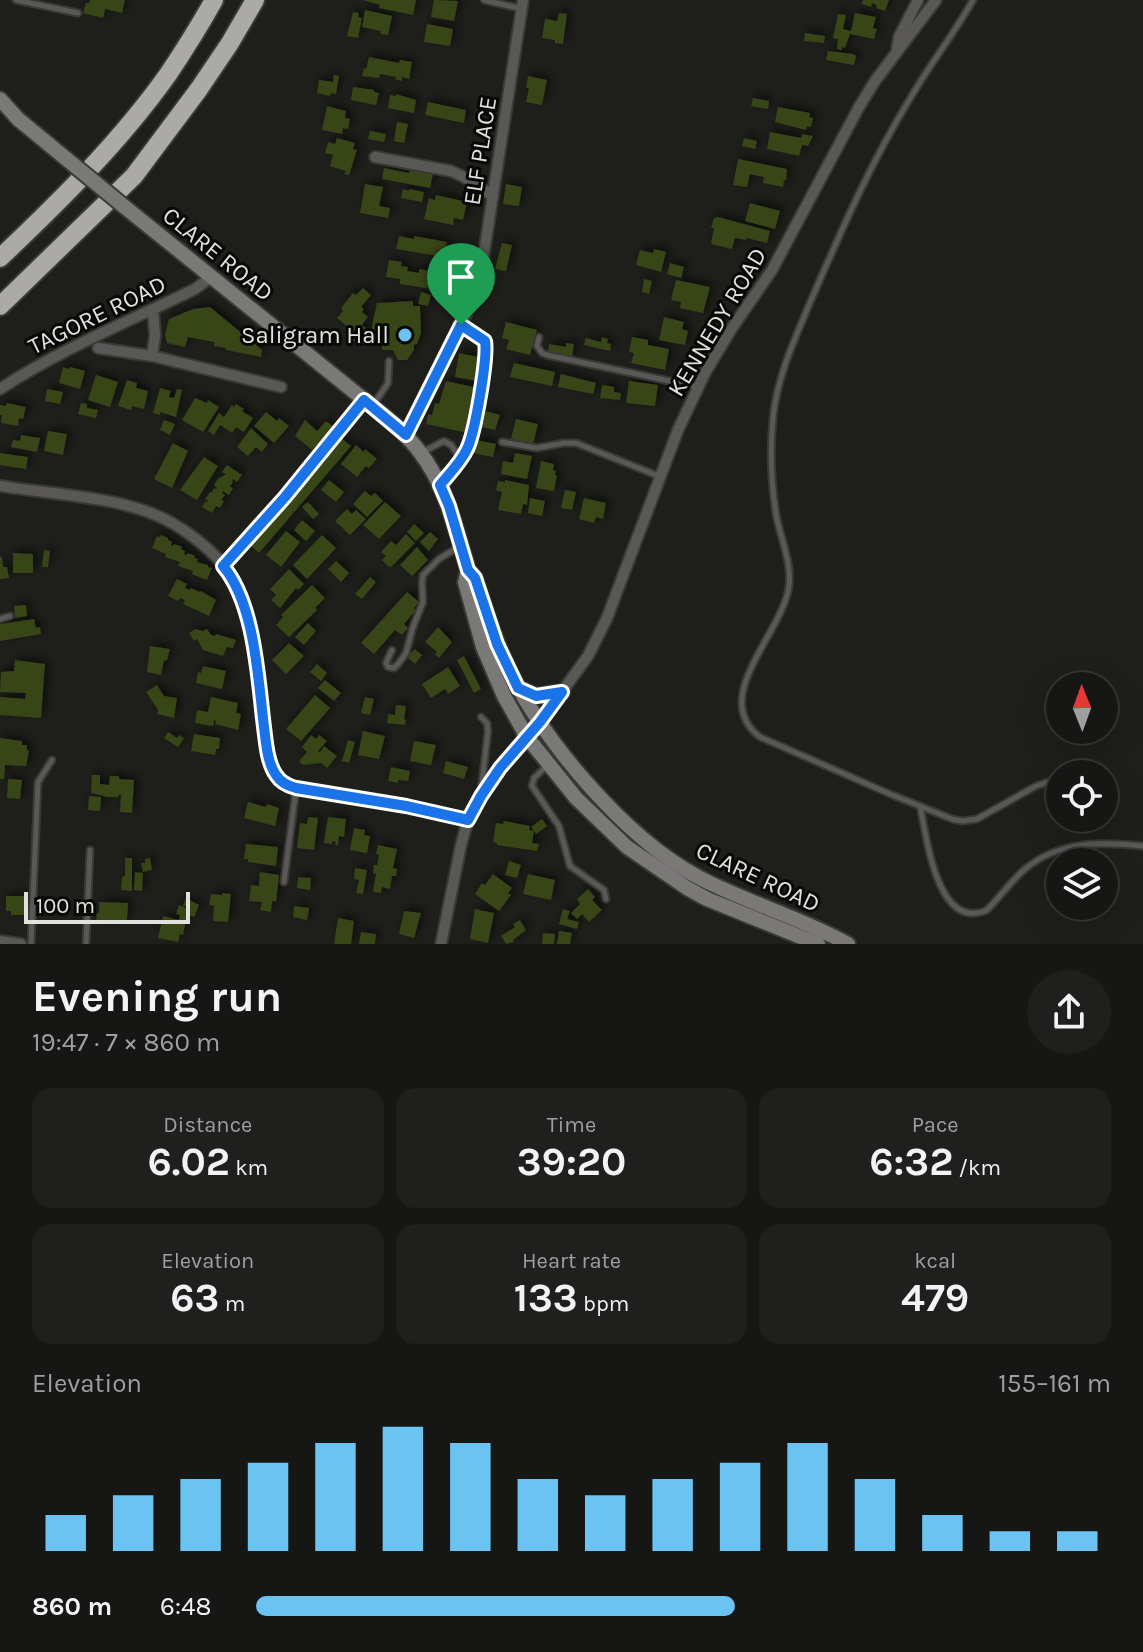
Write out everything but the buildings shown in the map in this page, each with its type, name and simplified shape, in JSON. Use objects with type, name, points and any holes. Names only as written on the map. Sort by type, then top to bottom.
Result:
[{"type":"highway","points":[[0,258],[105,152],[135,117],[169,73],[214,0]]},
{"type":"highway","points":[[0,306],[134,176],[199,89],[255,0]]},
{"type":"street","points":[[897,52],[899,37],[918,0]]},
{"type":"street","name":"KENNEDY ROAD","points":[[441,944],[468,820],[500,768],[540,722],[588,656],[607,618],[678,430],[698,387],[732,328],[772,270],[859,107],[936,0]]},
{"type":"street","name":"ELF PLACE","points":[[406,435],[461,325],[482,266],[522,5]]},
{"type":"street","name":"CLARE ROAD","points":[[2,107],[406,435],[440,485],[468,570],[475,578],[497,644],[518,688],[559,749],[602,799],[639,834],[695,875],[848,944]]},
{"type":"street","points":[[375,157],[457,173],[493,196]]},
{"type":"street","name":"TAGORE ROAD","points":[[0,389],[22,374],[195,289],[211,277]]},
{"type":"street","points":[[152,356],[155,336],[153,310]]},
{"type":"street","points":[[98,348],[152,356],[281,387]]},
{"type":"street","points":[[0,486],[86,498],[145,511],[159,516],[203,545],[237,586],[252,638],[266,744],[275,774],[282,782],[296,788],[406,806],[468,820]]},
{"type":"street","name":"CLARE ROAD","points":[[468,570],[465,582],[483,647],[508,705],[527,737],[576,798],[627,847],[687,888],[818,944]]},
{"type":"street","points":[[518,688],[536,696],[562,692]]},
{"type":"street","points":[[0,941],[21,944]]},
{"type":"lane","points":[[16,0],[78,13]]},
{"type":"lane","points":[[484,0],[522,5]]},
{"type":"lane","points":[[973,0],[891,132],[842,228],[790,349],[777,394],[771,448],[776,515],[790,583],[782,611],[744,684],[740,705],[745,721],[760,737],[952,819],[977,819],[1046,783]]},
{"type":"lane","points":[[440,485],[468,448],[487,350],[482,338],[461,325]]},
{"type":"lane","points":[[539,337],[537,346],[547,355],[698,387]]},
{"type":"lane","points":[[223,566],[388,383],[389,361]]},
{"type":"lane","points":[[421,453],[444,441],[461,459]]},
{"type":"lane","points":[[502,442],[537,448],[576,443],[661,477]]},
{"type":"lane","points":[[392,650],[386,663],[394,668],[406,653],[423,602],[423,575],[439,559],[461,545]]},
{"type":"lane","points":[[0,619],[10,616]]},
{"type":"lane","points":[[481,717],[487,723],[488,731],[481,796]]},
{"type":"lane","points":[[31,944],[38,782],[52,760]]},
{"type":"lane","points":[[549,764],[534,778],[532,786],[559,826],[570,866],[604,890],[606,899]]},
{"type":"lane","points":[[284,882],[296,788]]},
{"type":"lane","points":[[920,805],[932,865],[943,891],[954,907],[964,914],[979,914],[987,910],[1028,866],[1052,853],[1086,843],[1143,846]]},
{"type":"lane","points":[[86,944],[90,850]]},
{"type":"place","name":"Saligram Hall","points":[[405,335]]},
{"type":"route","points":[[461,325],[485,341],[486,360],[468,448],[440,485],[468,570],[475,578],[497,644],[518,688],[536,696],[562,692],[500,768],[468,820],[406,806],[296,788],[282,782],[275,774],[266,744],[252,638],[237,586],[223,566],[285,497],[364,400],[406,435],[461,325]]}]
